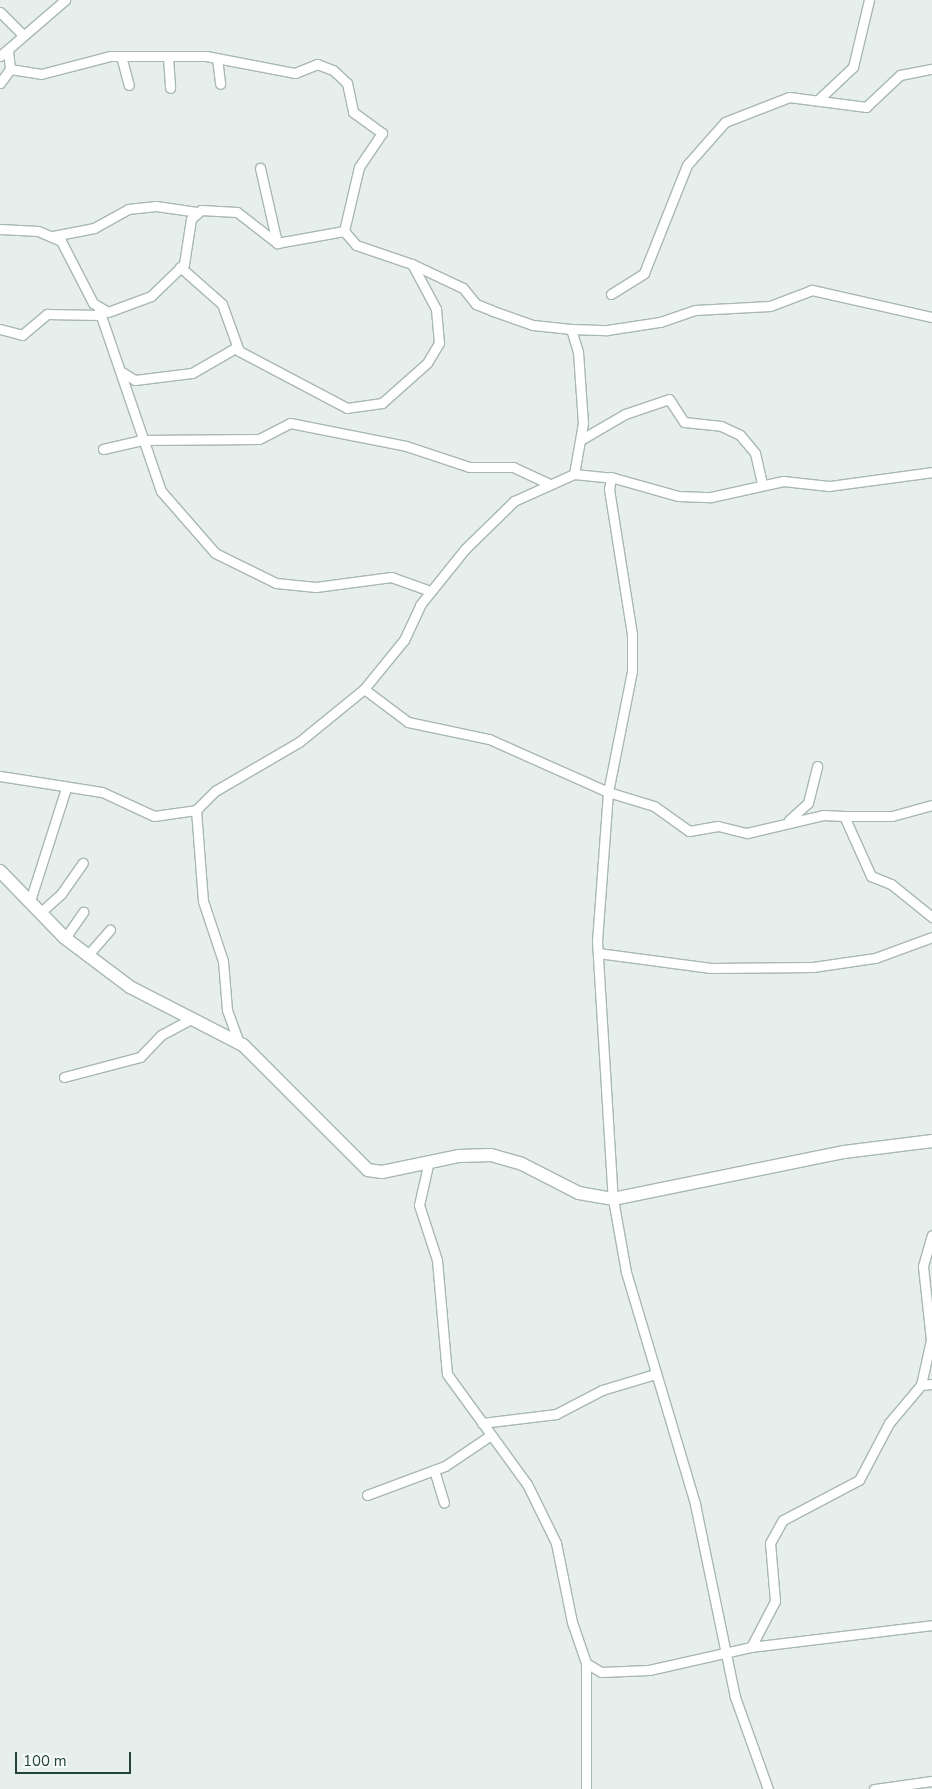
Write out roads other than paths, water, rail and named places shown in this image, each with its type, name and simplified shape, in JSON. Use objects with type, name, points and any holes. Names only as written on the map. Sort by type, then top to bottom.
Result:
[{"type":"main road","points":[[0,871],[65,938],[87,956],[146,997],[189,1020],[238,1041],[361,1166],[382,1172],[428,1165],[459,1156],[490,1155],[522,1164],[578,1193],[613,1199],[844,1152],[932,1141]]},
{"type":"street","points":[[10,69],[4,53],[22,34],[65,0]]},
{"type":"street","points":[[819,99],[853,68],[869,0]]},
{"type":"street","points":[[0,12],[22,34]]},
{"type":"street","points":[[10,69],[48,74],[102,57],[121,56],[217,58],[295,73],[324,65],[347,83],[353,112],[382,133],[359,167],[344,231]]},
{"type":"street","points":[[121,56],[129,85]]},
{"type":"street","points":[[168,57],[170,88]]},
{"type":"street","points":[[217,58],[220,84]]},
{"type":"street","points":[[0,83],[10,69]]},
{"type":"street","points":[[611,294],[644,273],[687,164],[719,127],[777,99],[819,99],[866,107],[900,75],[932,69]]},
{"type":"street","points":[[260,168],[277,243]]},
{"type":"street","points":[[0,230],[53,236],[94,228],[128,209],[156,206],[197,212]]},
{"type":"street","points":[[0,329],[22,335],[47,314],[123,309],[151,296],[180,267],[189,255],[191,219],[197,212],[207,208],[237,212],[277,243],[344,231]]},
{"type":"street","points":[[344,231],[356,245],[412,264],[463,288],[476,304],[533,325],[607,330],[660,322],[695,310],[770,306],[812,290],[932,316]]},
{"type":"street","points":[[53,236],[67,250],[100,312],[122,372],[142,440],[161,491],[224,559],[260,578],[307,588],[386,577],[430,591]]},
{"type":"street","points":[[180,267],[222,304],[237,347],[347,408],[382,403],[427,363],[439,343],[436,310],[412,264]]},
{"type":"street","points":[[571,329],[578,352],[582,439],[574,474]]},
{"type":"street","points":[[122,372],[135,380],[192,373],[237,347]]},
{"type":"street","points":[[582,439],[624,414],[670,399],[684,422],[721,426],[740,435],[755,453],[762,484]]},
{"type":"street","points":[[102,449],[142,440],[259,439],[290,423],[406,446],[469,468],[513,467],[549,484]]},
{"type":"street","points":[[0,776],[113,796],[154,816],[196,810],[214,791],[299,742],[364,689],[404,640],[430,591],[504,508],[549,484],[574,474],[611,477],[678,496],[710,497],[762,484],[783,481],[829,486],[932,472]]},
{"type":"street","points":[[611,477],[632,655],[608,792],[598,952],[613,1199],[626,1272],[695,1504],[725,1656],[743,1727],[768,1789]]},
{"type":"street","points":[[364,689],[408,722],[489,739],[608,792],[654,806],[689,831],[718,826],[747,833],[787,821],[844,816],[892,816],[932,806]]},
{"type":"street","points":[[787,821],[808,803],[817,766]]},
{"type":"street","points":[[30,901],[66,788]]},
{"type":"street","points":[[196,810],[203,901],[224,960],[227,1010],[238,1041]]},
{"type":"street","points":[[844,816],[871,876],[891,884],[932,917]]},
{"type":"street","points":[[41,912],[61,894],[83,863]]},
{"type":"street","points":[[65,938],[83,912]]},
{"type":"street","points":[[87,956],[110,930]]},
{"type":"street","points":[[598,952],[711,968],[813,967],[875,958],[932,937]]},
{"type":"street","points":[[64,1077],[140,1057],[161,1035],[189,1020]]},
{"type":"street","points":[[428,1165],[419,1205],[437,1260],[447,1374],[491,1435],[545,1516],[561,1560],[572,1622],[586,1663],[586,1789]]},
{"type":"street","points":[[752,1647],[775,1601],[770,1543],[783,1520],[859,1480],[889,1423],[921,1385],[931,1340],[923,1266],[932,1235]]},
{"type":"street","points":[[482,1423],[556,1414],[602,1390],[655,1374]]},
{"type":"street","points":[[921,1385],[932,1384]]},
{"type":"street","points":[[366,1495],[434,1470],[474,1449],[491,1435]]},
{"type":"street","points":[[434,1470],[444,1503]]},
{"type":"street","points":[[586,1663],[607,1673],[725,1656],[752,1647],[932,1625]]},
{"type":"street","points":[[874,1789],[932,1781]]}]
